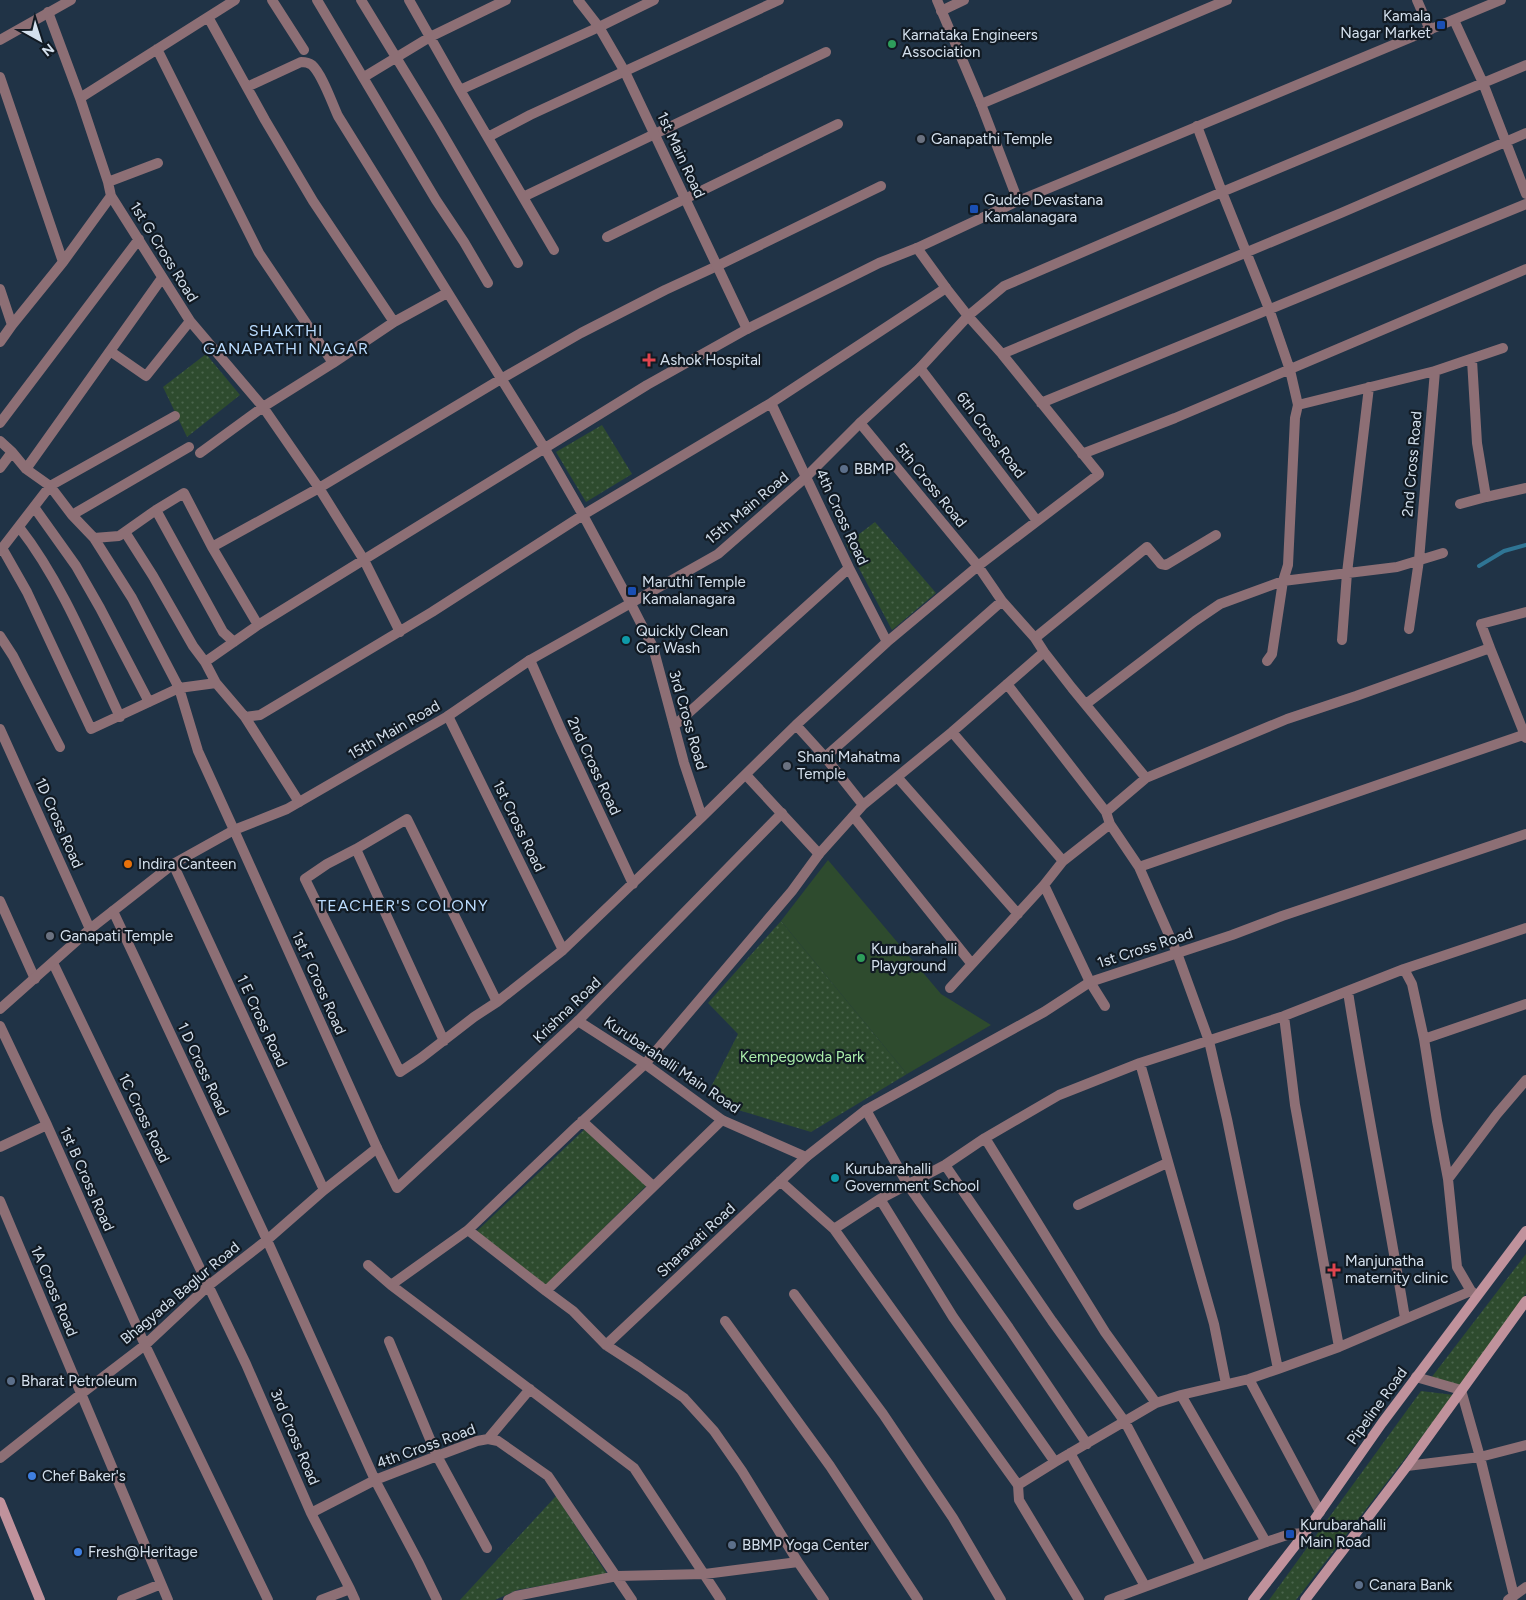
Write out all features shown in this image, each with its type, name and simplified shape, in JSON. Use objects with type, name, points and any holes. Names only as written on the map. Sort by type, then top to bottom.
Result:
[{"type":"main road","name":"Pipeline Road","points":[[1253,1600],[1305,1533],[1474,1293],[1526,1231]]},
{"type":"main road","points":[[1305,1600],[1407,1466],[1525,1303]]},
{"type":"main road","points":[[0,1502],[40,1600]]},
{"type":"street","points":[[0,40],[71,0]]},
{"type":"street","points":[[80,98],[235,0]]},
{"type":"street","points":[[272,0],[304,50]]},
{"type":"street","points":[[317,0],[436,200],[488,283]]},
{"type":"street","points":[[361,0],[518,263]]},
{"type":"street","points":[[409,0],[554,250]]},
{"type":"street","points":[[364,77],[430,36],[506,0]]},
{"type":"street","name":"1st Main Road","points":[[578,0],[599,27],[625,72],[747,329]]},
{"type":"street","points":[[460,90],[654,0]]},
{"type":"street","points":[[488,137],[530,115],[779,0]]},
{"type":"street","points":[[937,0],[982,104],[1018,201]]},
{"type":"street","points":[[941,11],[964,0]]},
{"type":"street","points":[[982,104],[1227,0]]},
{"type":"street","points":[[1418,0],[1430,30]]},
{"type":"street","points":[[205,662],[258,625],[647,385],[747,329],[879,263],[917,248],[1018,201],[1502,0]]},
{"type":"street","name":"1st G Cross Road","points":[[48,12],[80,98],[111,196],[190,321],[262,407],[319,488],[364,560],[400,632]]},
{"type":"street","points":[[208,17],[313,201],[394,322]]},
{"type":"street","points":[[1454,20],[1483,83],[1526,194]]},
{"type":"street","points":[[157,49],[259,253],[333,363]]},
{"type":"street","points":[[523,197],[826,52]]},
{"type":"street","name":"3rd Cross Road","points":[[247,87],[301,62],[307,62],[313,66],[318,74],[338,116],[545,449],[631,604],[653,647],[674,726],[702,818]]},
{"type":"street","name":"15th Main Road","points":[[0,1010],[90,929],[173,864],[234,830],[287,809],[448,716],[530,660],[718,554],[806,477],[860,423],[920,368],[968,316],[1004,286],[1526,64]]},
{"type":"street","points":[[0,78],[63,262]]},
{"type":"street","points":[[607,237],[838,124]]},
{"type":"street","points":[[1197,126],[1270,309],[1290,370],[1298,405],[1295,418],[1288,565],[1283,581],[1272,654],[1267,661]]},
{"type":"street","points":[[1002,354],[1526,134]]},
{"type":"street","points":[[108,182],[158,163]]},
{"type":"street","points":[[212,546],[319,488],[500,379],[590,329],[665,290],[881,186]]},
{"type":"street","points":[[0,342],[12,324],[63,262],[111,196]]},
{"type":"street","points":[[1041,403],[1526,204]]},
{"type":"street","points":[[0,423],[139,239]]},
{"type":"street","points":[[497,1002],[407,819],[327,864],[305,879],[400,1072],[497,1002],[563,950],[796,726],[887,642],[978,566],[1099,474],[1002,354],[968,316],[917,248]]},
{"type":"street","points":[[1082,454],[1175,418],[1526,269]]},
{"type":"street","points":[[26,469],[162,278]]},
{"type":"street","points":[[245,717],[260,715],[400,632],[583,515],[771,403],[946,288]]},
{"type":"street","points":[[0,289],[12,324]]},
{"type":"street","points":[[200,453],[262,407],[394,322],[448,293]]},
{"type":"street","points":[[110,351],[146,376],[190,321]]},
{"type":"street","points":[[1298,405],[1435,371],[1472,360],[1483,353],[1503,348]]},
{"type":"street","points":[[1472,360],[1477,443],[1486,498]]},
{"type":"street","name":"6th Cross Road","points":[[920,368],[1037,521]]},
{"type":"street","name":"2nd Cross Road","points":[[1409,629],[1419,560],[1435,371]]},
{"type":"street","points":[[1342,640],[1347,573],[1369,387]]},
{"type":"street","name":"4th Cross Road","points":[[771,403],[849,568],[887,642]]},
{"type":"street","points":[[175,416],[50,486],[1,550],[27,592],[91,729],[179,688],[216,683]]},
{"type":"street","name":"5th Cross Road","points":[[860,423],[978,566],[1002,601],[1035,638],[1072,688],[1146,778]]},
{"type":"street","name":"1st F Cross Road","points":[[0,441],[26,469],[50,486],[72,515],[94,538],[132,598],[179,688],[198,751],[377,1148]]},
{"type":"street","points":[[72,515],[188,447]]},
{"type":"street","points":[[0,468],[12,452]]},
{"type":"street","points":[[1460,504],[1526,488]]},
{"type":"street","points":[[94,538],[119,536],[156,510],[184,494],[258,625]]},
{"type":"street","points":[[34,507],[76,566],[149,702]]},
{"type":"street","points":[[156,510],[223,632],[234,642]]},
{"type":"street","points":[[19,527],[30,540],[54,580],[120,717]]},
{"type":"street","points":[[125,532],[216,683],[245,717],[299,802]]},
{"type":"street","points":[[1035,638],[1147,547],[1161,564],[1166,565],[1216,535]]},
{"type":"street","points":[[1086,704],[1220,604],[1283,581],[1397,567],[1443,553]]},
{"type":"street","points":[[674,726],[849,568]]},
{"type":"street","points":[[825,757],[1002,601]]},
{"type":"street","points":[[1139,867],[1525,736],[1481,624],[1526,612]]},
{"type":"street","points":[[0,636],[13,656],[60,747]]},
{"type":"street","points":[[1106,812],[1146,778],[1287,719],[1490,648]]},
{"type":"street","points":[[391,1286],[468,1230],[582,1121],[645,1064],[792,891],[819,854],[854,818],[863,805],[898,778],[1044,652]]},
{"type":"street","name":"2nd Cross Road","points":[[530,660],[633,884]]},
{"type":"street","points":[[1007,684],[1106,812],[1110,824],[1139,867],[1177,953],[1209,1041],[1227,1119],[1278,1369]]},
{"type":"street","name":"1st Cross Road","points":[[448,716],[563,950]]},
{"type":"street","points":[[796,726],[825,757],[863,805]]},
{"type":"street","name":"1D Cross Road","points":[[0,729],[90,929]]},
{"type":"street","points":[[952,732],[1063,861]]},
{"type":"street","points":[[746,775],[819,854]]},
{"type":"street","points":[[898,778],[1018,914]]},
{"type":"street","name":"Krishna Road","points":[[377,1148],[397,1188],[578,1021],[782,813]]},
{"type":"street","points":[[854,818],[971,963]]},
{"type":"street","points":[[950,988],[1044,885],[1063,861],[1110,824]]},
{"type":"street","name":"1st Cross Road","points":[[806,1157],[866,1110],[1044,1012],[1090,982],[1526,834]]},
{"type":"street","points":[[356,849],[444,1041]]},
{"type":"street","name":"1 E Cross Road","points":[[173,864],[324,1190]]},
{"type":"street","points":[[1044,885],[1090,982],[1105,1006]]},
{"type":"street","points":[[0,901],[35,979]]},
{"type":"street","name":"1 D Cross Road","points":[[113,911],[267,1240],[375,1480],[437,1600]]},
{"type":"street","points":[[834,1229],[880,1199],[946,1165],[985,1138],[1059,1095],[1140,1064],[1284,1016],[1404,968],[1526,928]]},
{"type":"street","name":"1C Cross Road","points":[[53,963],[208,1286]]},
{"type":"street","points":[[1018,1485],[1156,1403],[1249,1379],[1278,1369],[1339,1347],[1405,1318],[1474,1293],[1457,1267],[1448,1179],[1424,1039],[1412,984],[1404,968]]},
{"type":"street","points":[[1348,992],[1365,1100],[1405,1318]]},
{"type":"street","points":[[1424,1039],[1526,1004]]},
{"type":"street","points":[[1284,1016],[1295,1105],[1339,1347]]},
{"type":"street","name":"Kurubarahalli Main Road","points":[[578,1021],[645,1064],[722,1120],[806,1157]]},
{"type":"street","name":"1st B Cross Road","points":[[0,1026],[47,1125],[145,1345],[268,1600]]},
{"type":"street","points":[[1140,1064],[1214,1324],[1226,1384]]},
{"type":"street","points":[[1448,1179],[1496,1114],[1526,1080]]},
{"type":"street","points":[[866,1110],[908,1186],[1010,1328],[1087,1444]]},
{"type":"street","points":[[546,1291],[722,1120]]},
{"type":"street","points":[[582,1121],[653,1186]]},
{"type":"street","points":[[0,1147],[47,1125]]},
{"type":"street","points":[[985,1138],[1105,1332],[1156,1403]]},
{"type":"street","name":"Bhagyada Baglur Road","points":[[0,1458],[145,1345],[208,1286],[267,1240],[324,1190],[377,1148]]},
{"type":"street","name":"Sharavati Road","points":[[606,1345],[806,1157]]},
{"type":"street","points":[[1078,1205],[1167,1163]]},
{"type":"street","points":[[946,1165],[1052,1321],[1125,1422],[1200,1565]]},
{"type":"street","points":[[780,1182],[834,1229],[1018,1485],[1019,1500],[1079,1600]]},
{"type":"street","points":[[880,1199],[953,1317],[1054,1462]]},
{"type":"street","name":"1A Cross Road","points":[[0,1200],[168,1600]]},
{"type":"street","points":[[468,1230],[573,1311],[606,1345],[684,1398],[714,1431],[742,1471],[798,1562],[824,1600]]},
{"type":"street","points":[[368,1265],[391,1286],[634,1468],[721,1600]]},
{"type":"street","name":"3rd Cross Road","points":[[208,1286],[246,1364],[311,1513],[354,1600]]},
{"type":"street","points":[[794,1294],[883,1414],[943,1502],[1001,1600]]},
{"type":"street","points":[[725,1321],[830,1466],[918,1600]]},
{"type":"street","points":[[388,1341],[437,1456],[487,1548]]},
{"type":"street","points":[[1416,1377],[1461,1390],[1480,1457],[1511,1598],[1526,1587]]},
{"type":"street","points":[[1249,1379],[1320,1512]]},
{"type":"street","points":[[488,1439],[530,1390]]},
{"type":"street","points":[[1181,1395],[1266,1542]]},
{"type":"street","name":"4th Cross Road","points":[[311,1513],[375,1480],[437,1456],[477,1441],[488,1439],[498,1441],[548,1476],[632,1600]]},
{"type":"street","points":[[1407,1466],[1480,1457],[1526,1445]]},
{"type":"street","points":[[1070,1453],[1145,1586]]},
{"type":"street","points":[[1109,1600],[1266,1542],[1290,1534],[1305,1533]]},
{"type":"street","points":[[508,1600],[516,1596],[617,1576],[705,1574],[798,1562]]},
{"type":"street","points":[[122,1600],[161,1584]]},
{"type":"street","points":[[321,1600],[350,1589]]},
{"type":"green space","points":[[206,354],[240,395],[187,437],[163,387]]},
{"type":"green space","points":[[602,425],[632,474],[586,502],[556,452]]},
{"type":"green space","points":[[875,522],[936,593],[892,630],[846,544]]},
{"type":"green space","name":"Kurubarahalli Playground","points":[[828,860],[941,994],[991,1025],[907,1074],[781,921]]},
{"type":"green space","name":"Kempegowda Park","points":[[781,921],[907,1074],[811,1132],[735,1109],[710,1089],[738,1034],[708,1003]]},
{"type":"green space","points":[[587,1127],[648,1184],[545,1286],[476,1232]]},
{"type":"green space","points":[[1526,1254],[1526,1294],[1460,1385],[1431,1378]]},
{"type":"green space","points":[[1421,1391],[1454,1395],[1296,1600],[1269,1600]]},
{"type":"green space","points":[[556,1496],[607,1574],[517,1590],[495,1600],[460,1600]]},
{"type":"waterway","points":[[1479,566],[1504,551],[1526,545]]},
{"type":"place","name":"Kamala Nagar Market","points":[[1441,25]]},
{"type":"place","name":"Karnataka Engineers Association","points":[[892,44]]},
{"type":"place","name":"Ganapathi Temple","points":[[921,139]]},
{"type":"place","name":"Gudde Devastana Kamalanagara","points":[[974,209]]},
{"type":"place","name":"Ashok Hospital","points":[[649,360]]},
{"type":"place","name":"BBMP","points":[[844,469]]},
{"type":"place","name":"Maruthi Temple Kamalanagara","points":[[632,591]]},
{"type":"place","name":"Quickly Clean Car Wash","points":[[626,640]]},
{"type":"place","name":"Shani Mahatma Temple","points":[[787,766]]},
{"type":"place","name":"Indira Canteen","points":[[128,864]]},
{"type":"place","name":"Ganapati Temple","points":[[50,936]]},
{"type":"place","name":"Kurubarahalli Playground","points":[[861,958]]},
{"type":"place","name":"Kurubarahalli Government School","points":[[835,1178]]},
{"type":"place","name":"Manjunatha maternity clinic","points":[[1334,1270]]},
{"type":"place","name":"Bharat Petroleum","points":[[11,1381]]},
{"type":"place","name":"Chef Baker's","points":[[32,1476]]},
{"type":"place","name":"Kurubarahalli Main Road","points":[[1290,1534]]},
{"type":"place","name":"BBMP Yoga Center","points":[[732,1545]]},
{"type":"place","name":"Fresh@Heritage","points":[[78,1552]]},
{"type":"place","name":"Canara Bank","points":[[1359,1585]]},
{"type":"district","name":"SHAKTHI GANAPATHI NAGAR","points":[[286,339]]},
{"type":"district","name":"TEACHER'S COLONY","points":[[403,905]]}]
